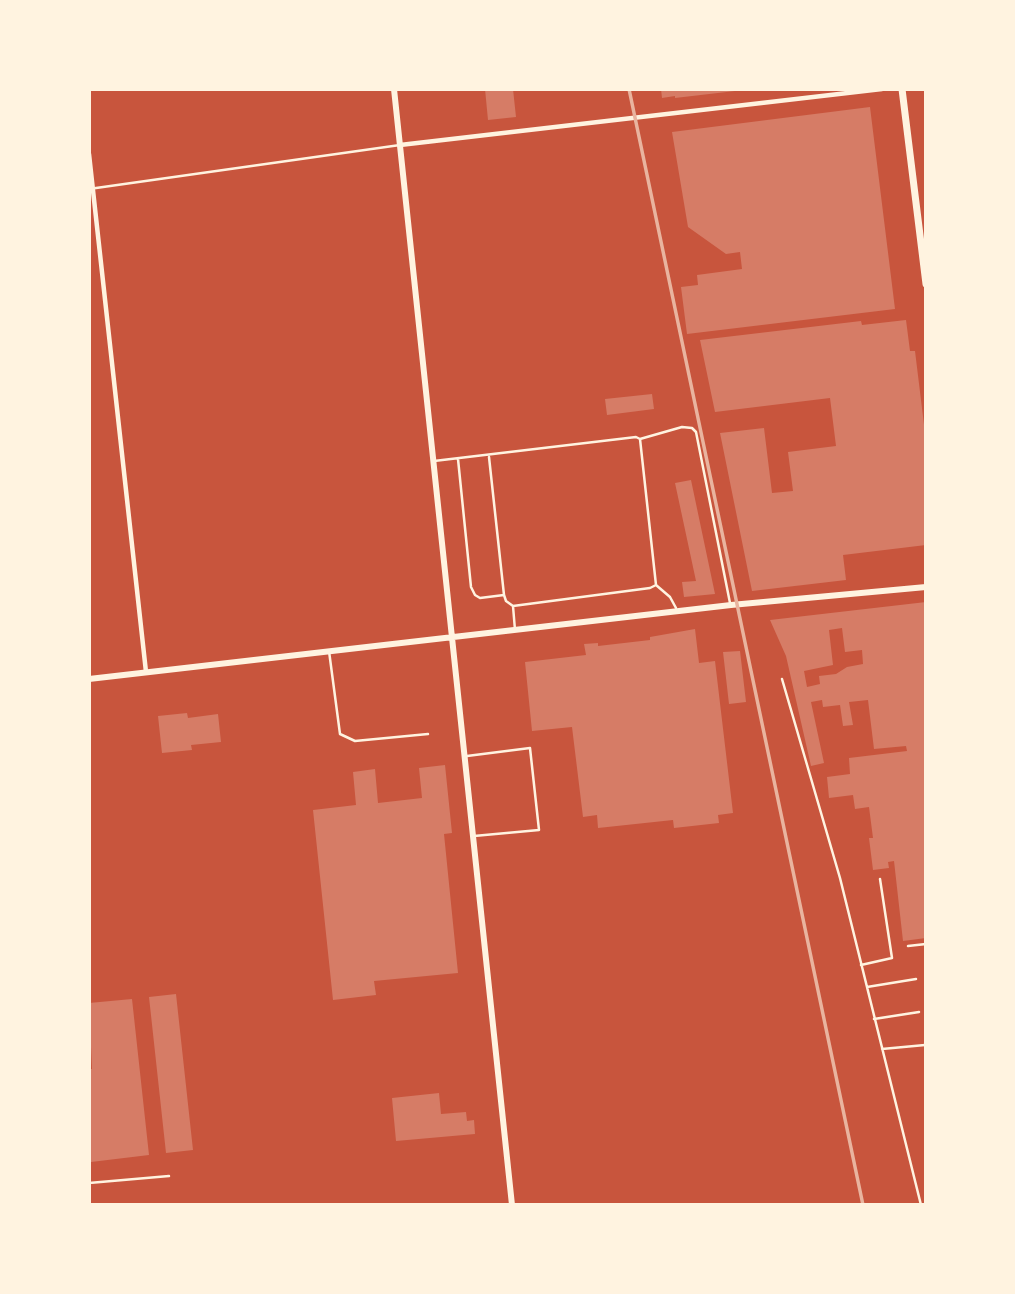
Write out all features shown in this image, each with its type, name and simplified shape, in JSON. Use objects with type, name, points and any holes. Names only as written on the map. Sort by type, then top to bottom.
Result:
[{"type":"main road","points":[[902,89],[926,284]]},
{"type":"street","points":[[394,89],[512,1205]]},
{"type":"street","points":[[400,145],[882,89]]},
{"type":"street","points":[[89,154],[146,672]]},
{"type":"street","points":[[89,679],[731,605],[926,587]]},
{"type":"lane","points":[[91,189],[400,145]]},
{"type":"lane","points":[[917,210],[926,209]]},
{"type":"lane","points":[[434,461],[636,437],[640,439],[682,427],[692,428],[696,432],[731,605]]},
{"type":"lane","points":[[640,439],[656,585],[670,597],[677,611]]},
{"type":"lane","points":[[489,455],[506,601],[513,606],[656,585]]},
{"type":"lane","points":[[458,459],[471,587],[475,595],[481,598],[504,595]]},
{"type":"lane","points":[[513,606],[515,630]]},
{"type":"lane","points":[[329,652],[340,734],[355,741],[428,734]]},
{"type":"lane","points":[[782,680],[840,878],[921,1205]]},
{"type":"lane","points":[[465,756],[530,748],[539,830],[474,836]]},
{"type":"lane","points":[[861,965],[892,958],[880,879]]},
{"type":"lane","points":[[908,946],[926,944]]},
{"type":"lane","points":[[866,987],[916,979]]},
{"type":"lane","points":[[874,1018],[919,1012]]},
{"type":"lane","points":[[882,1049],[925,1045]]},
{"type":"lane","points":[[89,1183],[169,1176]]},
{"type":"building","points":[[485,89],[513,89],[516,117],[488,120]]},
{"type":"building","points":[[661,89],[735,89],[735,91],[662,98]]},
{"type":"building","points":[[870,107],[895,309],[687,334],[681,287],[698,285],[697,275],[742,269],[740,252],[726,254],[688,227],[672,132]]},
{"type":"building","points":[[906,320],[910,351],[915,351],[926,441],[926,545],[843,555],[846,580],[752,591],[720,433],[764,428],[772,493],[793,491],[788,452],[836,446],[830,398],[715,412],[700,340],[861,321],[862,325]]},
{"type":"building","points":[[652,394],[654,409],[607,415],[605,399]]},
{"type":"building","points":[[691,480],[715,594],[684,597],[682,582],[696,581],[675,483]]},
{"type":"building","points":[[926,602],[926,938],[903,941],[894,861],[888,862],[889,868],[873,870],[869,807],[855,809],[853,795],[829,798],[827,777],[850,774],[849,758],[907,751],[906,746],[874,749],[868,700],[849,702],[853,725],[843,726],[840,705],[823,707],[822,700],[811,702],[824,763],[811,766],[786,656],[770,620]],"holes":[[[842,628],[845,652],[862,650],[863,664],[847,667],[836,674],[819,676],[820,684],[807,687],[804,671],[833,665],[829,630]]]},
{"type":"building","points":[[695,629],[699,663],[715,661],[733,813],[718,815],[719,823],[674,828],[673,820],[598,828],[597,815],[583,817],[572,727],[532,731],[525,662],[586,655],[584,644],[598,643],[598,646],[650,640],[650,637]]},
{"type":"building","points":[[740,651],[746,702],[729,704],[723,652]]},
{"type":"building","points":[[187,713],[188,718],[218,714],[221,742],[191,745],[192,750],[162,753],[158,716]]},
{"type":"building","points":[[445,765],[452,833],[444,834],[458,973],[374,981],[376,995],[333,1000],[313,810],[356,805],[353,772],[375,769],[378,803],[422,798],[419,768]]},
{"type":"building","points":[[176,994],[193,1150],[166,1153],[149,997]]},
{"type":"building","points":[[132,999],[149,1155],[91,1162],[89,1069],[92,1069],[89,1003]]},
{"type":"building","points":[[439,1093],[441,1114],[466,1112],[467,1121],[474,1120],[475,1134],[396,1141],[392,1098]]},
{"type":"railway","points":[[629,89],[863,1205]]}]
